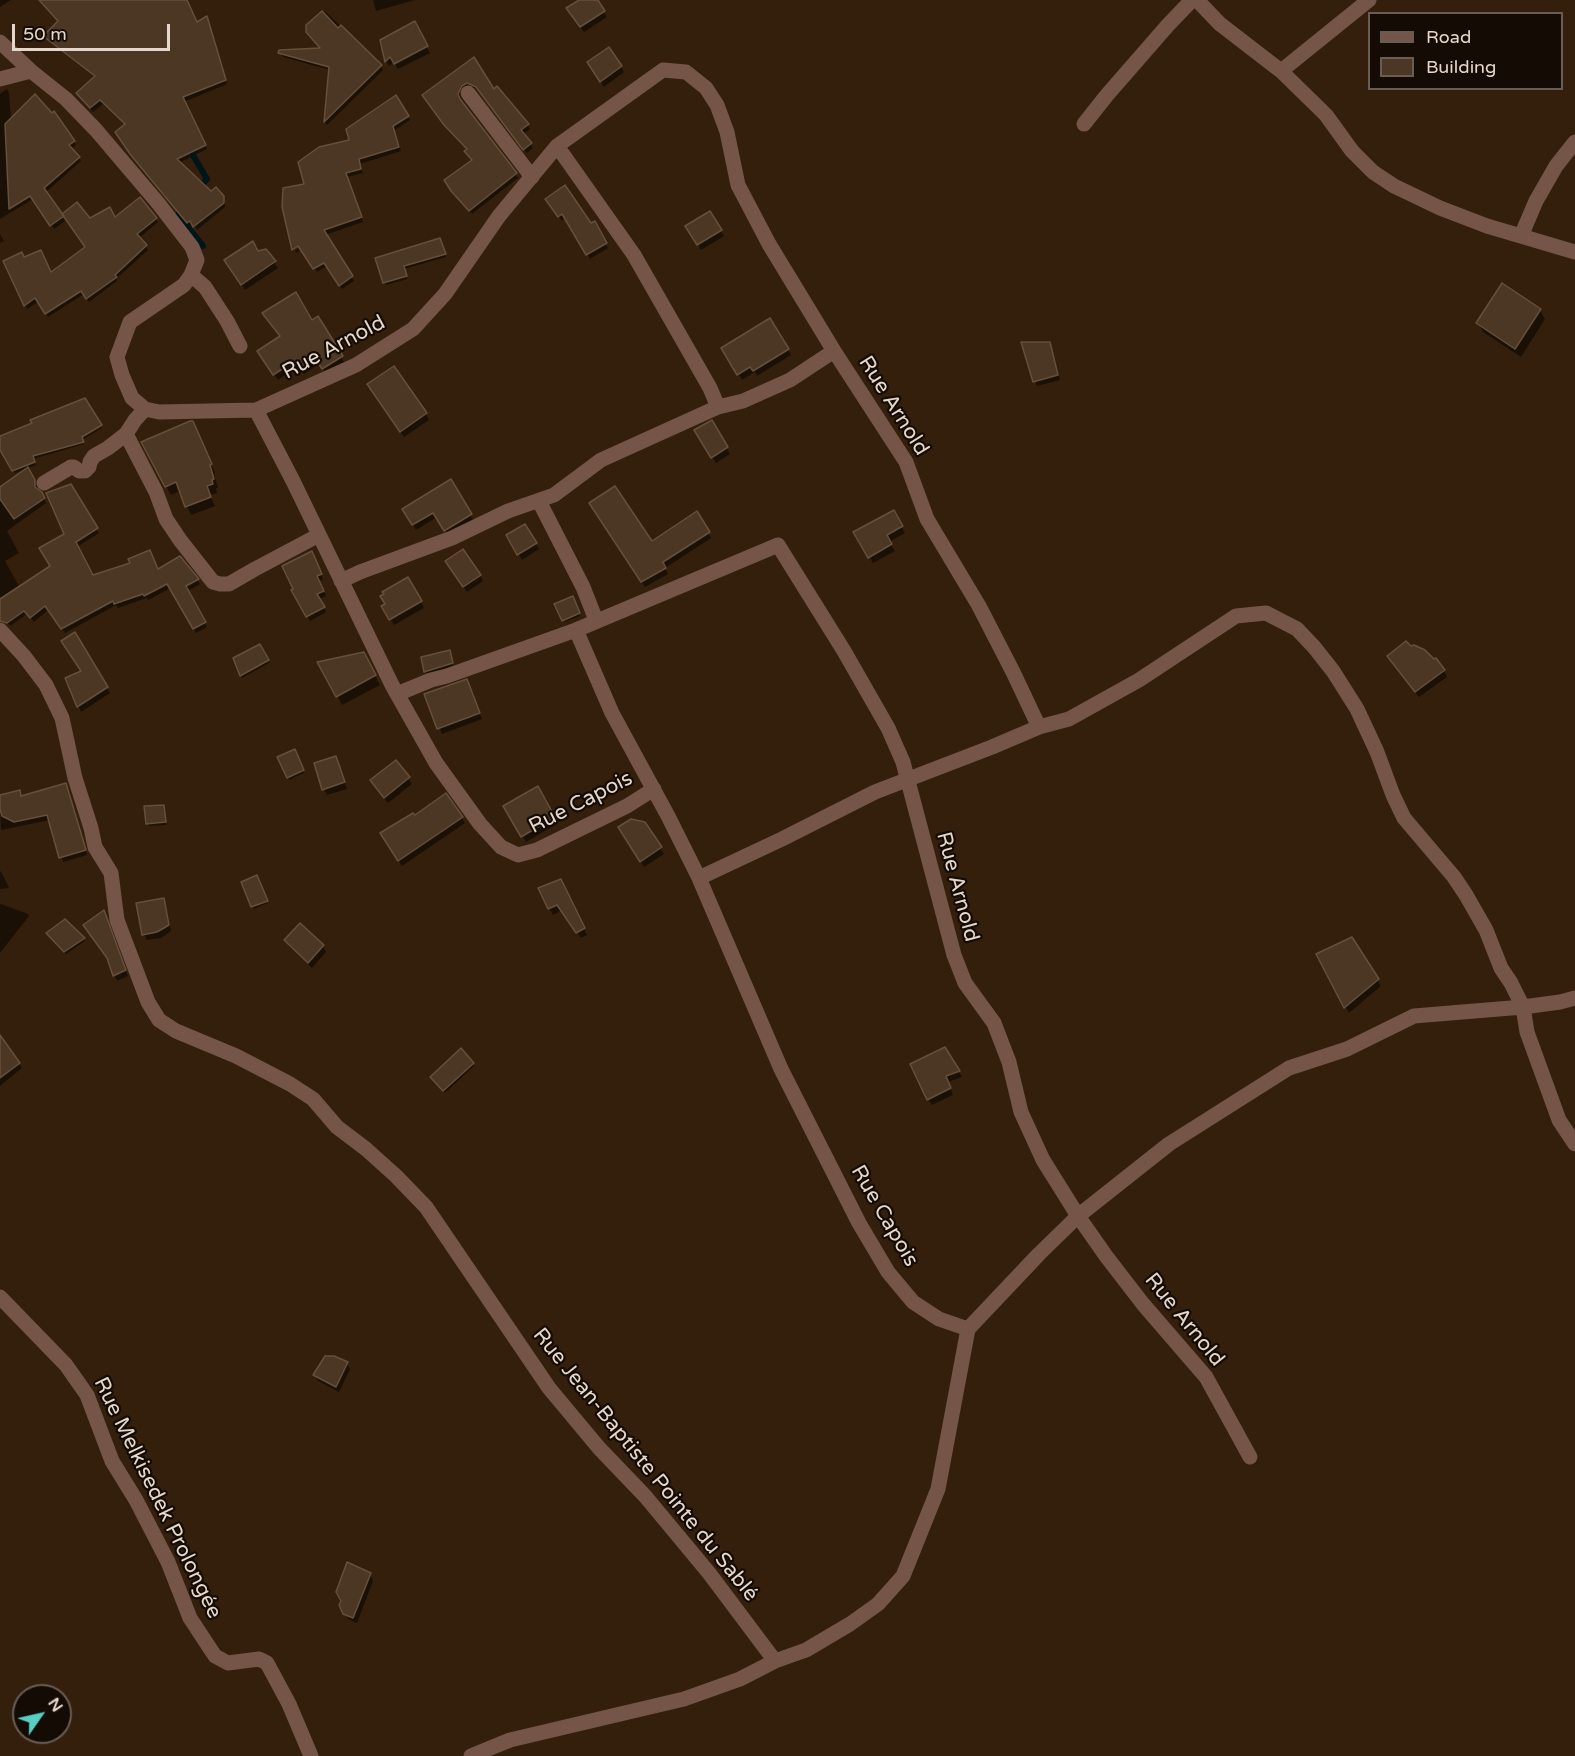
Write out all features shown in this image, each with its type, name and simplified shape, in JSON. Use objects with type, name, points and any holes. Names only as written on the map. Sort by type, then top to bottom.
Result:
[{"type":"street","points":[[1084,124],[1192,0]]},
{"type":"street","points":[[1197,0],[1220,24],[1281,71],[1326,116],[1352,151],[1373,172],[1394,186],[1440,208],[1575,252]]},
{"type":"street","points":[[1281,71],[1369,0]]},
{"type":"street","points":[[0,42],[66,99],[96,130],[185,238],[192,247],[194,267],[204,287],[227,321],[240,346]]},
{"type":"street","name":"Rue Arnold","points":[[145,409],[159,412],[256,410],[356,365],[413,329],[445,294],[499,216],[556,146],[663,70],[686,72],[706,88],[717,105],[727,132],[738,185],[770,244],[834,351],[906,462],[927,519],[979,606],[1014,672],[1039,727]]},
{"type":"street","points":[[0,78],[31,71]]},
{"type":"street","points":[[468,93],[532,177]]},
{"type":"street","points":[[1521,236],[1536,201],[1556,166],[1575,142]]},
{"type":"street","points":[[556,146],[634,255],[710,388],[718,407]]},
{"type":"street","points":[[44,483],[71,467],[85,471],[94,456],[126,434],[145,409],[132,398],[117,357],[130,322],[184,285],[194,267]]},
{"type":"street","points":[[341,582],[360,572],[452,538],[508,511],[554,495],[601,460],[718,407],[743,401],[790,380],[834,351]]},
{"type":"street","name":"Rue Capois","points":[[256,410],[398,694],[436,763],[480,824],[501,847],[518,855],[537,850],[627,806],[654,789],[699,878],[781,1069],[871,1243],[888,1272],[913,1302],[939,1320],[968,1329]]},
{"type":"street","points":[[126,434],[156,492],[166,519],[213,582],[229,584],[319,536]]},
{"type":"street","points":[[398,694],[431,680],[576,630],[596,620],[584,587],[539,501]]},
{"type":"street","name":"Rue Arnold","points":[[596,620],[778,545],[844,651],[888,728],[903,762],[954,955],[964,983],[994,1023],[1009,1062],[1021,1112],[1043,1160],[1078,1216],[1143,1304],[1206,1377],[1250,1457]]},
{"type":"street","points":[[699,878],[783,839],[875,792],[1039,727],[1069,718],[1139,680],[1236,616],[1266,613],[1297,629],[1333,671],[1357,709],[1377,752],[1392,795],[1404,818],[1454,877],[1486,930],[1501,968],[1511,982],[1523,1007],[1527,1032],[1554,1109],[1575,1144]]},
{"type":"street","name":"Rue Jean-Baptiste Pointe du Sablé","points":[[0,630],[46,685],[62,718],[75,778],[95,847],[111,873],[117,920],[148,1002],[159,1020],[176,1031],[236,1056],[290,1084],[313,1099],[337,1127],[396,1176],[426,1208],[549,1388],[702,1564],[775,1661]]},
{"type":"street","points":[[576,630],[612,712],[654,789]]},
{"type":"street","points":[[471,1756],[510,1740],[684,1699],[740,1679],[775,1661],[806,1650],[878,1604],[903,1576],[938,1489],[968,1329],[1078,1216],[1169,1144],[1289,1068],[1347,1049],[1414,1016],[1523,1007],[1575,998]]},
{"type":"street","name":"Rue Melkisedek Prolongée","points":[[0,1297],[66,1365],[87,1395],[112,1461],[136,1500],[168,1562],[190,1618],[215,1656],[228,1663],[259,1659],[267,1663],[289,1704],[311,1756]]},
{"type":"building","points":[[39,0],[187,0],[197,22],[207,16],[226,80],[183,97],[206,145],[177,159],[211,191],[216,187],[224,196],[224,203],[193,227],[190,221],[187,223],[130,154],[115,132],[125,124],[100,100],[90,108],[76,93],[95,76],[43,36],[58,21]]},
{"type":"building","points":[[579,0],[598,0],[605,11],[580,27],[566,8]]},
{"type":"building","points":[[322,11],[338,28],[341,25],[382,65],[324,122],[329,67],[278,53],[279,50],[320,48],[306,32],[306,25]]},
{"type":"building","points":[[415,21],[428,46],[394,64],[390,57],[385,62],[380,40]]},
{"type":"building","points":[[609,47],[622,66],[600,82],[587,62]]},
{"type":"building","points":[[474,57],[494,89],[497,86],[529,124],[521,130],[532,143],[523,150],[476,87],[467,83],[462,86],[458,94],[460,99],[517,173],[469,211],[444,180],[472,160],[464,151],[467,149],[444,125],[422,95]]},
{"type":"building","points":[[35,94],[52,113],[54,111],[75,141],[69,145],[80,157],[44,188],[64,216],[50,226],[30,196],[9,209],[5,124]]},
{"type":"building","points":[[396,95],[409,116],[393,126],[399,147],[359,159],[361,169],[346,173],[362,217],[324,230],[353,276],[339,286],[324,263],[313,269],[298,246],[292,250],[282,207],[283,188],[304,184],[298,162],[319,147],[349,140],[346,129]]},
{"type":"building","points":[[565,185],[591,223],[595,221],[607,243],[586,255],[562,214],[558,217],[545,199]]},
{"type":"building","points":[[140,197],[157,218],[137,234],[147,245],[115,275],[117,277],[86,299],[81,291],[45,314],[35,298],[24,306],[3,261],[22,252],[24,257],[41,250],[51,272],[85,247],[62,214],[77,202],[90,218],[110,207],[115,217]]},
{"type":"building","points":[[710,211],[722,230],[697,245],[685,226]]},
{"type":"building","points":[[440,238],[446,254],[404,266],[407,276],[383,283],[375,258]]},
{"type":"building","points":[[253,241],[258,251],[266,249],[276,261],[241,285],[224,260]]},
{"type":"building","points":[[1502,283],[1541,309],[1515,349],[1476,323]]},
{"type":"building","points":[[296,292],[312,320],[318,316],[343,356],[322,369],[316,359],[300,369],[295,361],[273,375],[257,351],[280,336],[262,313]]},
{"type":"building","points":[[770,318],[789,349],[753,371],[750,367],[737,375],[721,348]]},
{"type":"building","points":[[1021,342],[1050,342],[1058,375],[1033,382]]},
{"type":"building","points":[[394,366],[427,413],[400,432],[367,384]]},
{"type":"building","points":[[85,398],[102,425],[82,437],[84,442],[33,456],[35,462],[12,471],[0,450],[0,436],[32,423],[30,420]]},
{"type":"building","points":[[712,420],[728,447],[711,458],[694,430]]},
{"type":"building","points":[[193,421],[212,464],[210,465],[214,479],[213,484],[207,486],[211,497],[185,507],[176,482],[165,487],[141,442]]},
{"type":"building","points":[[28,467],[35,480],[35,487],[42,492],[45,498],[14,519],[0,499],[0,487]]},
{"type":"building","points":[[451,479],[472,514],[444,531],[433,513],[412,525],[402,509]]},
{"type":"building","points":[[71,484],[98,528],[76,542],[93,575],[130,563],[128,559],[150,550],[158,569],[180,556],[199,579],[186,586],[206,622],[193,629],[167,584],[144,596],[143,594],[114,604],[113,601],[61,629],[45,606],[30,618],[24,611],[7,623],[0,621],[0,599],[50,566],[39,548],[64,534],[46,493]]},
{"type":"building","points":[[615,486],[652,541],[697,511],[710,532],[663,562],[666,568],[641,582],[589,503]]},
{"type":"building","points":[[894,510],[903,526],[887,535],[892,544],[868,558],[853,532]]},
{"type":"building","points":[[525,524],[537,543],[517,555],[506,535]]},
{"type":"building","points":[[463,549],[481,575],[463,587],[445,561]]},
{"type":"building","points":[[312,551],[322,574],[317,576],[324,591],[317,594],[325,607],[306,617],[291,590],[293,589],[282,566]]},
{"type":"building","points":[[408,577],[422,601],[389,620],[381,606],[385,604],[380,596],[384,594],[382,592]]},
{"type":"building","points":[[573,596],[580,613],[562,621],[554,604]]},
{"type":"building","points":[[75,632],[108,687],[77,707],[65,678],[81,671],[61,641]]},
{"type":"building","points":[[1406,641],[1411,646],[1425,650],[1434,659],[1436,658],[1445,670],[1415,692],[1387,656]]},
{"type":"building","points":[[260,644],[269,660],[240,676],[233,658]]},
{"type":"building","points":[[450,650],[453,663],[424,672],[421,657]]},
{"type":"building","points":[[364,652],[376,675],[336,697],[317,662]]},
{"type":"building","points":[[467,679],[480,713],[437,729],[424,694]]},
{"type":"building","points":[[295,749],[304,770],[287,778],[277,757]]},
{"type":"building","points":[[336,756],[345,782],[322,790],[314,763]]},
{"type":"building","points":[[396,760],[410,777],[384,798],[370,780]]},
{"type":"building","points":[[66,783],[86,850],[59,858],[47,815],[14,822],[2,816],[0,795],[20,790],[21,796]]},
{"type":"building","points":[[538,786],[555,817],[521,837],[503,806]]},
{"type":"building","points":[[446,793],[463,817],[398,861],[380,833],[413,813],[415,815]]},
{"type":"building","points":[[164,805],[166,822],[146,824],[144,806]]},
{"type":"building","points":[[631,819],[645,822],[662,847],[640,862],[618,827]]},
{"type":"building","points":[[257,875],[268,901],[251,907],[241,882]]},
{"type":"building","points":[[561,879],[585,928],[576,933],[557,905],[548,909],[538,888]]},
{"type":"building","points":[[164,898],[169,925],[157,932],[142,935],[136,903]]},
{"type":"building","points":[[104,910],[126,970],[113,976],[107,958],[83,925]]},
{"type":"building","points":[[65,919],[85,938],[64,952],[46,933]]},
{"type":"building","points":[[300,923],[324,945],[308,963],[284,940]]},
{"type":"building","points":[[1352,937],[1379,979],[1344,1008],[1316,954]]},
{"type":"building","points":[[0,1035],[20,1063],[0,1078]]},
{"type":"building","points":[[945,1047],[960,1071],[946,1076],[951,1088],[927,1100],[910,1064]]},
{"type":"building","points":[[461,1048],[474,1063],[443,1091],[430,1077]]},
{"type":"building","points":[[325,1356],[334,1356],[348,1362],[336,1387],[313,1375]]},
{"type":"building","points":[[347,1562],[371,1573],[353,1618],[343,1614],[339,1605],[341,1601],[336,1592]]},
{"type":"waterway","points":[[187,145],[207,179],[198,189]]},
{"type":"waterway","points":[[183,209],[178,215],[203,246]]}]
